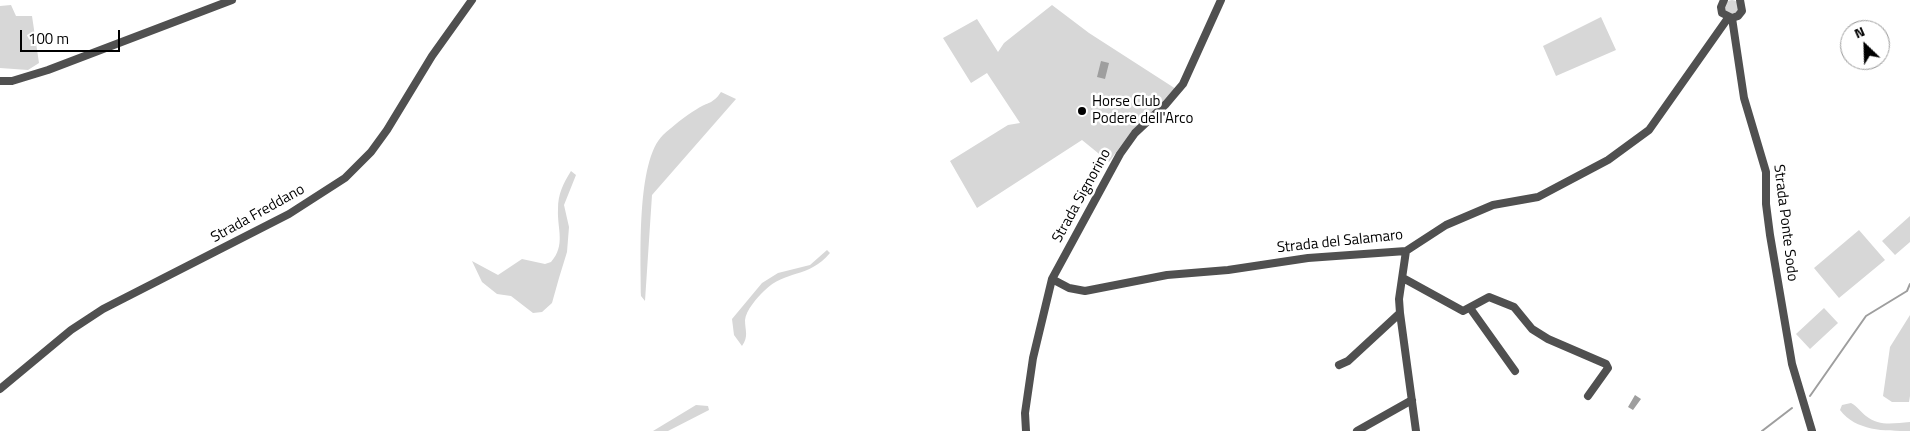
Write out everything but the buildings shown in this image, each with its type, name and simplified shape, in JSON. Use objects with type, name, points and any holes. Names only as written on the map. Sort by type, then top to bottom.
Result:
[{"type":"street","points":[[0,82],[12,81],[48,70],[232,0]]},
{"type":"street","name":"Strada Freddano","points":[[0,389],[71,330],[103,309],[288,214],[345,178],[371,152],[387,130],[432,56],[472,0]]},
{"type":"street","name":"Strada Signorino","points":[[1026,431],[1025,412],[1033,358],[1052,279],[1120,154],[1135,134],[1166,104],[1183,84],[1221,0]]},
{"type":"street","name":"Strada Ponte Sodo","points":[[1724,0],[1721,10],[1730,18],[1748,116],[1766,172],[1766,204],[1770,235],[1792,364],[1812,431]]},
{"type":"street","name":"Strada del Salamaro","points":[[1052,279],[1069,288],[1085,291],[1167,275],[1228,270],[1308,258],[1406,251],[1446,225],[1493,205],[1538,197],[1608,160],[1649,130],[1730,18],[1738,16],[1742,11],[1742,1]]},
{"type":"street","points":[[1406,251],[1399,299],[1416,431]]},
{"type":"street","points":[[1403,278],[1463,310],[1489,297],[1499,300],[1514,307],[1532,329],[1548,339],[1606,364],[1608,368],[1588,396]]},
{"type":"street","points":[[1470,308],[1515,371]]},
{"type":"street","points":[[1339,365],[1348,361],[1400,313]]},
{"type":"street","points":[[1357,431],[1412,400]]},
{"type":"shaded area","points":[[1732,0],[1737,2],[1739,7],[1737,12],[1732,14],[1727,12],[1725,7],[1727,2]]},
{"type":"shaded area","points":[[11,5],[16,16],[32,16],[39,63],[28,70],[0,68],[0,6]]},
{"type":"shaded area","name":"Horse Club Podere dell'Arco","points":[[1052,5],[1089,33],[1176,89],[1131,132],[1109,162],[1082,140],[977,208],[950,161],[1008,125],[1020,123],[987,73],[971,83],[943,38],[977,19],[998,52],[1004,43]]},
{"type":"shaded area","points":[[1601,17],[1616,50],[1556,76],[1543,46]]},
{"type":"shaded area","points":[[1101,61],[1109,63],[1105,79],[1097,77]]},
{"type":"shaded area","points":[[721,92],[736,99],[652,195],[645,301],[641,296],[642,211],[648,166],[654,148],[663,135],[671,128],[693,112],[713,101]]},
{"type":"shaded area","points":[[571,171],[576,175],[564,205],[569,227],[567,252],[552,303],[542,312],[533,313],[511,296],[497,294],[482,282],[472,261],[498,275],[522,259],[545,264],[551,262],[556,256],[560,243],[558,204],[560,194]]},
{"type":"shaded area","points":[[1910,216],[1910,242],[1895,255],[1882,241]]},
{"type":"shaded area","points":[[1859,230],[1885,260],[1839,298],[1814,268]]},
{"type":"shaded area","points":[[827,250],[830,253],[814,267],[780,279],[758,297],[746,316],[746,336],[742,346],[734,335],[732,319],[762,283],[778,273],[810,265]]},
{"type":"shaded area","points":[[1824,308],[1838,323],[1810,349],[1796,334]]},
{"type":"shaded area","points":[[1910,315],[1909,402],[1892,402],[1883,396],[1890,347]]},
{"type":"shaded area","points":[[1635,395],[1641,399],[1633,410],[1628,407]]},
{"type":"shaded area","points":[[1851,403],[1866,416],[1877,422],[1887,424],[1910,422],[1910,431],[1890,431],[1862,426],[1847,417],[1840,410],[1842,405]]},
{"type":"shaded area","points":[[696,405],[708,406],[709,410],[668,431],[653,431]]},
{"type":"waterway","points":[[1810,396],[1866,316],[1907,291],[1910,284]]},
{"type":"waterway","points":[[1762,431],[1792,408]]},
{"type":"place","name":"Horse Club Podere dell'Arco","points":[[1082,111]]}]
